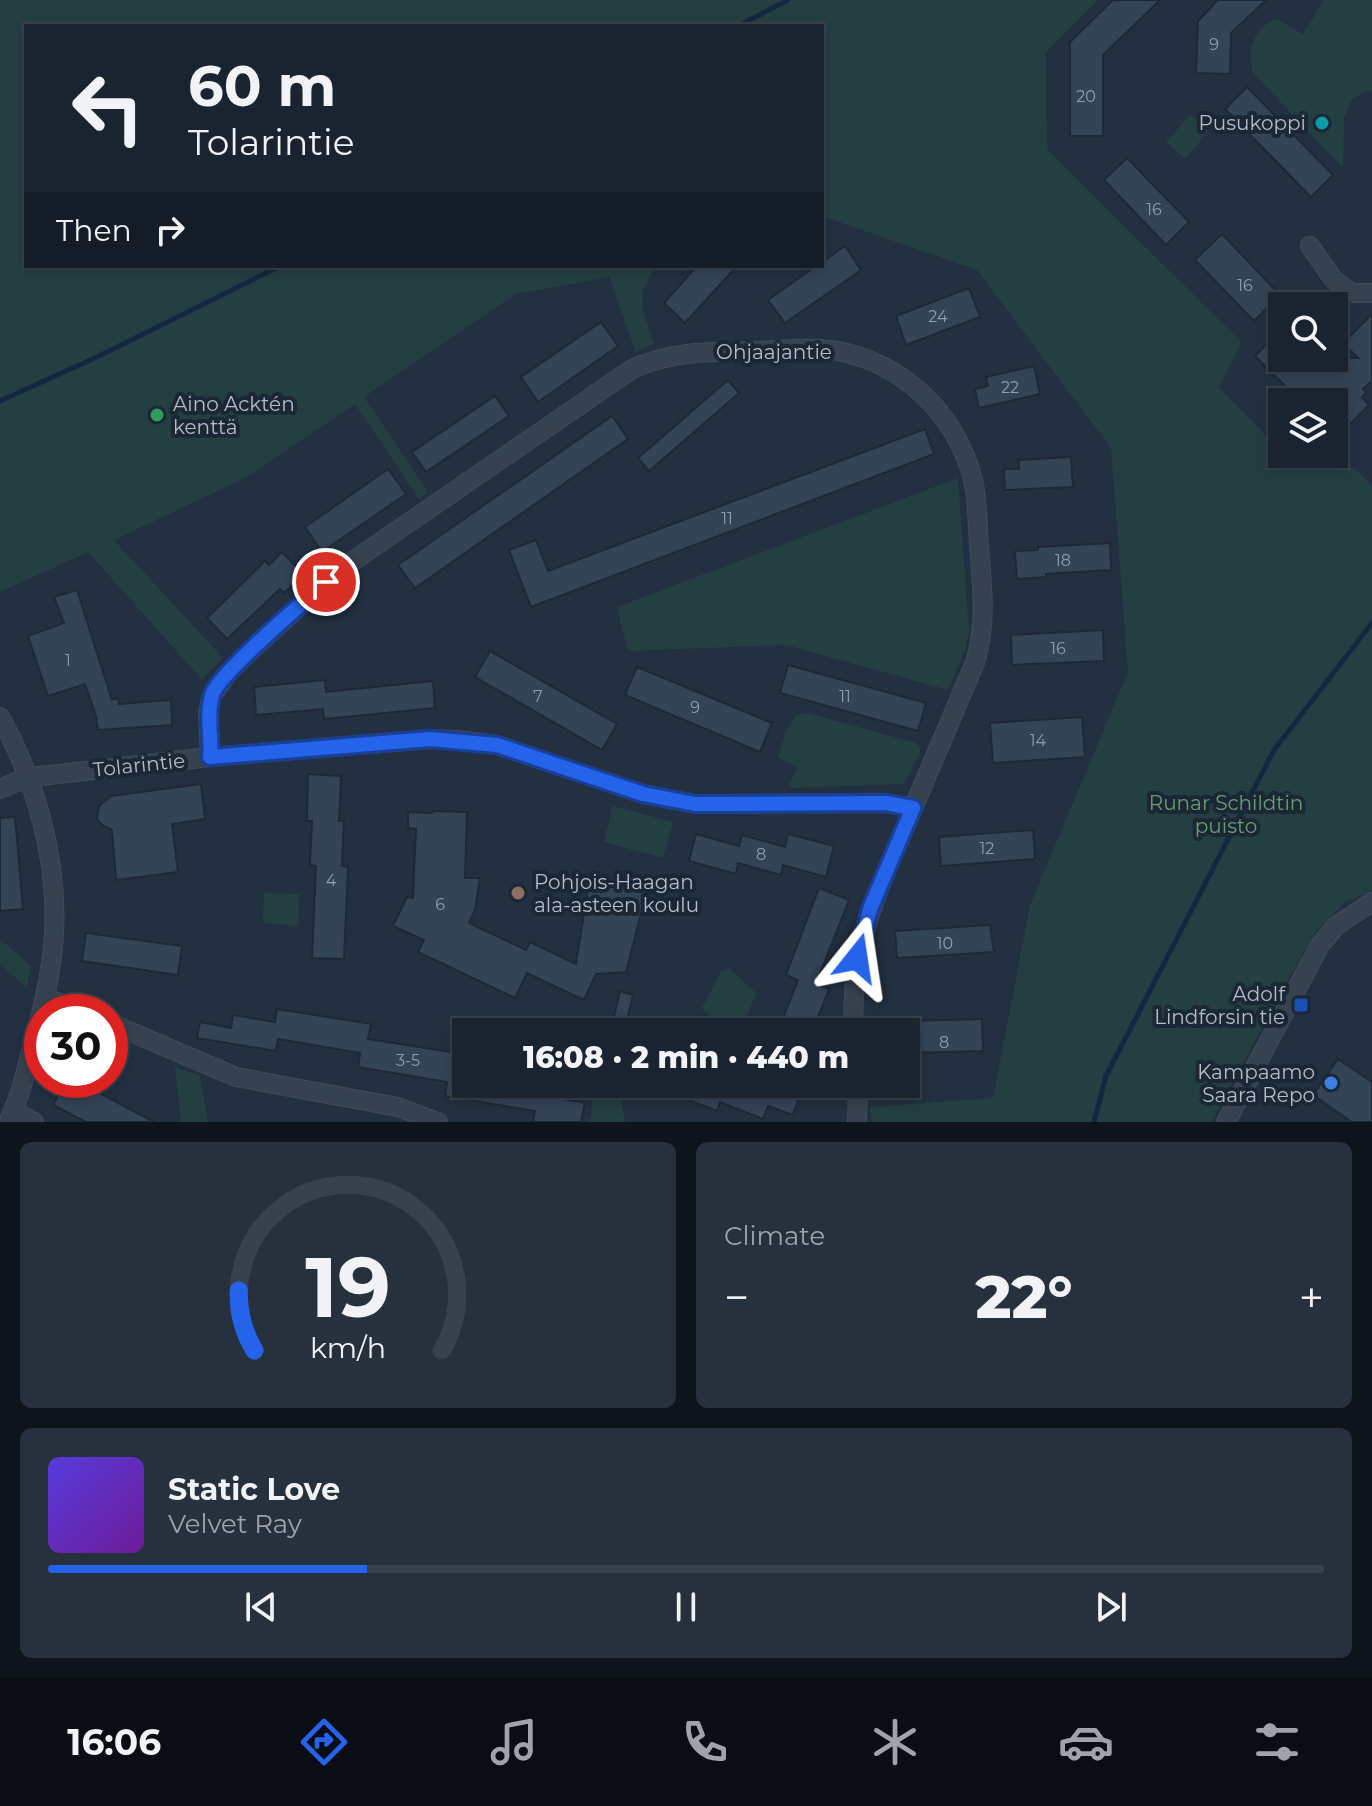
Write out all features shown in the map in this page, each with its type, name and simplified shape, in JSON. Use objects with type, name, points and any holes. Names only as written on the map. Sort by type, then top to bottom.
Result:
[{"type":"street","points":[[1310,246],[1324,270],[1334,280],[1352,293],[1372,293]]},
{"type":"street","name":"Ohjaajantie","points":[[210,757],[208,713],[211,697],[246,655],[337,572],[632,369],[656,358],[683,353],[815,349],[855,356],[891,369],[914,385],[952,429],[970,467],[985,617],[976,660],[870,909],[857,958],[852,995],[853,1018]]},
{"type":"street","points":[[0,717],[28,777],[52,874],[54,932],[46,994]]},
{"type":"street","name":"Tolarintie","points":[[0,789],[28,777],[210,757],[430,739],[497,745],[643,794],[683,803],[886,803],[913,808]]},
{"type":"street","points":[[1226,1122],[1320,945],[1336,926],[1372,902]]},
{"type":"street","points":[[128,1031],[236,1077],[398,1107],[438,1122]]},
{"type":"street","points":[[24,1073],[11,1117],[34,1122]]},
{"type":"street","points":[[857,1122],[858,1098]]},
{"type":"green space","name":"Runar Schildtin puisto","points":[[0,0],[1098,0],[1046,52],[1047,149],[1241,342],[1219,388],[1268,437],[1268,468],[1353,467],[1372,486],[1372,891],[1345,902],[1313,935],[1211,1122],[872,1122],[870,1107],[993,1098],[1030,905],[1128,672],[1111,448],[977,270],[824,217],[824,24],[24,24],[24,268],[657,268],[645,286],[642,304],[654,344],[636,352],[609,277],[516,294],[364,397],[428,492],[419,499],[355,404],[247,477],[114,540],[223,658],[202,680],[88,552],[0,592]]},
{"type":"green space","points":[[1324,0],[1372,0],[1372,92],[1368,90],[1352,99],[1344,118],[1343,168],[1253,73],[1251,65],[1251,48],[1263,27],[1277,19],[1303,34]]},
{"type":"green space","points":[[1190,115],[1209,131],[1185,159],[1166,142]]},
{"type":"green space","points":[[958,478],[969,632],[948,690],[786,645],[628,651],[617,607]]},
{"type":"green space","points":[[808,713],[916,743],[921,749],[904,784],[788,788],[797,767],[778,757],[788,727],[796,715]]},
{"type":"green space","points":[[613,806],[673,822],[663,858],[604,842]]},
{"type":"green space","points":[[264,893],[299,894],[298,926],[263,923]]},
{"type":"green space","points":[[0,939],[31,966],[27,988],[0,964]]},
{"type":"green space","points":[[729,968],[756,993],[745,1018],[715,1018],[702,1008],[721,972]]},
{"type":"green space","points":[[175,1067],[200,1076],[208,1122],[181,1122]]},
{"type":"green space","points":[[593,1098],[621,1098],[625,1122],[590,1122]]},
{"type":"building","points":[[1113,0],[1160,0],[1103,55],[1103,136],[1070,136],[1070,42]]},
{"type":"building","points":[[1218,0],[1266,0],[1231,33],[1230,74],[1196,73],[1198,21]]},
{"type":"building","points":[[1247,87],[1333,175],[1311,197],[1225,109]]},
{"type":"building","points":[[1127,158],[1189,222],[1166,245],[1104,180]]},
{"type":"building","points":[[1222,234],[1277,292],[1268,292],[1268,307],[1254,321],[1195,260]]},
{"type":"building","points":[[845,246],[861,270],[785,323],[768,300],[813,268],[824,268],[824,261]]},
{"type":"building","points":[[695,268],[735,268],[685,323],[664,303]]},
{"type":"building","points":[[969,288],[980,317],[906,345],[896,316]]},
{"type":"building","points":[[1372,314],[1372,381],[1363,389],[1367,392],[1362,397],[1369,405],[1348,426],[1348,388],[1287,388],[1271,372],[1348,372],[1348,358],[1358,358],[1348,348],[1348,338]]},
{"type":"building","points":[[601,322],[618,346],[538,402],[521,377]]},
{"type":"building","points":[[1268,343],[1268,369],[1255,356]]},
{"type":"building","points":[[1034,366],[1040,394],[979,408],[975,389],[988,386],[986,377]]},
{"type":"building","points":[[728,380],[739,393],[649,471],[638,458]]},
{"type":"building","points":[[495,396],[509,416],[426,472],[412,452]]},
{"type":"building","points":[[612,416],[628,439],[415,588],[398,565]]},
{"type":"building","points":[[925,429],[934,454],[531,607],[509,550],[536,540],[548,571]]},
{"type":"building","points":[[1071,457],[1073,487],[1005,490],[1004,469],[1019,469],[1019,460]]},
{"type":"building","points":[[388,469],[406,494],[322,552],[305,527]]},
{"type":"building","points":[[1110,543],[1111,570],[1017,579],[1015,551]]},
{"type":"building","points":[[282,552],[304,575],[284,593],[280,589],[227,639],[207,618],[265,561],[269,565]]},
{"type":"building","points":[[77,590],[112,700],[118,698],[119,704],[171,700],[172,725],[98,730],[85,684],[48,696],[28,636],[64,623],[54,597]]},
{"type":"building","points":[[1103,630],[1104,661],[1012,665],[1011,635]]},
{"type":"building","points":[[490,651],[617,724],[602,750],[475,677]]},
{"type":"building","points":[[788,665],[926,703],[918,731],[780,693]]},
{"type":"building","points":[[637,667],[772,723],[760,752],[625,695]]},
{"type":"building","points":[[325,680],[326,692],[433,681],[435,708],[324,719],[323,709],[256,715],[254,687]]},
{"type":"building","points":[[1082,717],[1085,757],[993,763],[990,723]]},
{"type":"building","points":[[308,774],[341,776],[339,821],[344,821],[342,866],[348,867],[344,959],[312,958],[316,866],[310,865],[312,821],[307,821]]},
{"type":"building","points":[[201,784],[205,819],[172,824],[178,872],[116,880],[112,830],[97,819],[99,806],[111,796]]},
{"type":"building","points":[[408,812],[467,812],[465,878],[480,878],[475,910],[469,923],[526,950],[530,942],[576,964],[590,876],[647,890],[626,972],[596,974],[584,1000],[527,973],[515,998],[418,952],[424,940],[393,926],[407,897],[413,898],[416,829],[408,828]]},
{"type":"building","points":[[15,817],[23,909],[0,911],[0,818]]},
{"type":"building","points":[[1033,830],[1035,859],[941,866],[939,837]]},
{"type":"building","points":[[696,834],[739,846],[742,835],[785,847],[788,834],[834,846],[826,877],[783,865],[781,875],[738,863],[736,874],[689,861]]},
{"type":"building","points":[[819,888],[849,900],[816,984],[829,989],[818,1018],[783,1018],[798,980],[786,975]]},
{"type":"building","points":[[990,925],[994,952],[897,958],[895,931]]},
{"type":"building","points":[[86,933],[182,946],[178,975],[82,961]]},
{"type":"building","points":[[620,991],[633,995],[627,1018],[614,1018]]},
{"type":"building","points":[[277,1009],[371,1024],[368,1039],[452,1052],[452,1097],[445,1096],[447,1082],[358,1067],[360,1053],[278,1039],[276,1051],[197,1038],[200,1022],[231,1028],[233,1015],[275,1022]]},
{"type":"building","points":[[982,1019],[983,1051],[920,1053],[920,1021]]},
{"type":"building","points":[[1338,1059],[1372,1082],[1372,1122],[1352,1122],[1313,1095]]},
{"type":"building","points":[[57,1098],[109,1098],[154,1122],[86,1122],[53,1105]]},
{"type":"building","points":[[457,1098],[556,1098],[585,1103],[581,1122],[533,1122],[535,1111]]},
{"type":"building","points":[[684,1098],[799,1098],[793,1115],[768,1106],[763,1119],[720,1102],[717,1111]]},
{"type":"waterway","points":[[742,24],[788,0]]},
{"type":"waterway","points":[[0,401],[99,356],[276,268]]},
{"type":"waterway","points":[[1094,1122],[1106,1076],[1274,750],[1372,623]]},
{"type":"place","name":"Pusukoppi","points":[[1322,123]]},
{"type":"place","name":"Aino Acktén kenttä","points":[[157,415]]},
{"type":"place","name":"Pohjois-Haagan ala-asteen koulu","points":[[518,893]]},
{"type":"place","name":"Adolf Lindforsin tie","points":[[1301,1005]]},
{"type":"place","name":"Kampaamo Saara Repo","points":[[1331,1083]]},
{"type":"route","points":[[326,582],[246,655],[214,690],[208,713],[210,757],[430,739],[457,740],[497,745],[530,754],[671,801],[695,804],[886,803],[913,808],[870,909],[857,958]]}]
